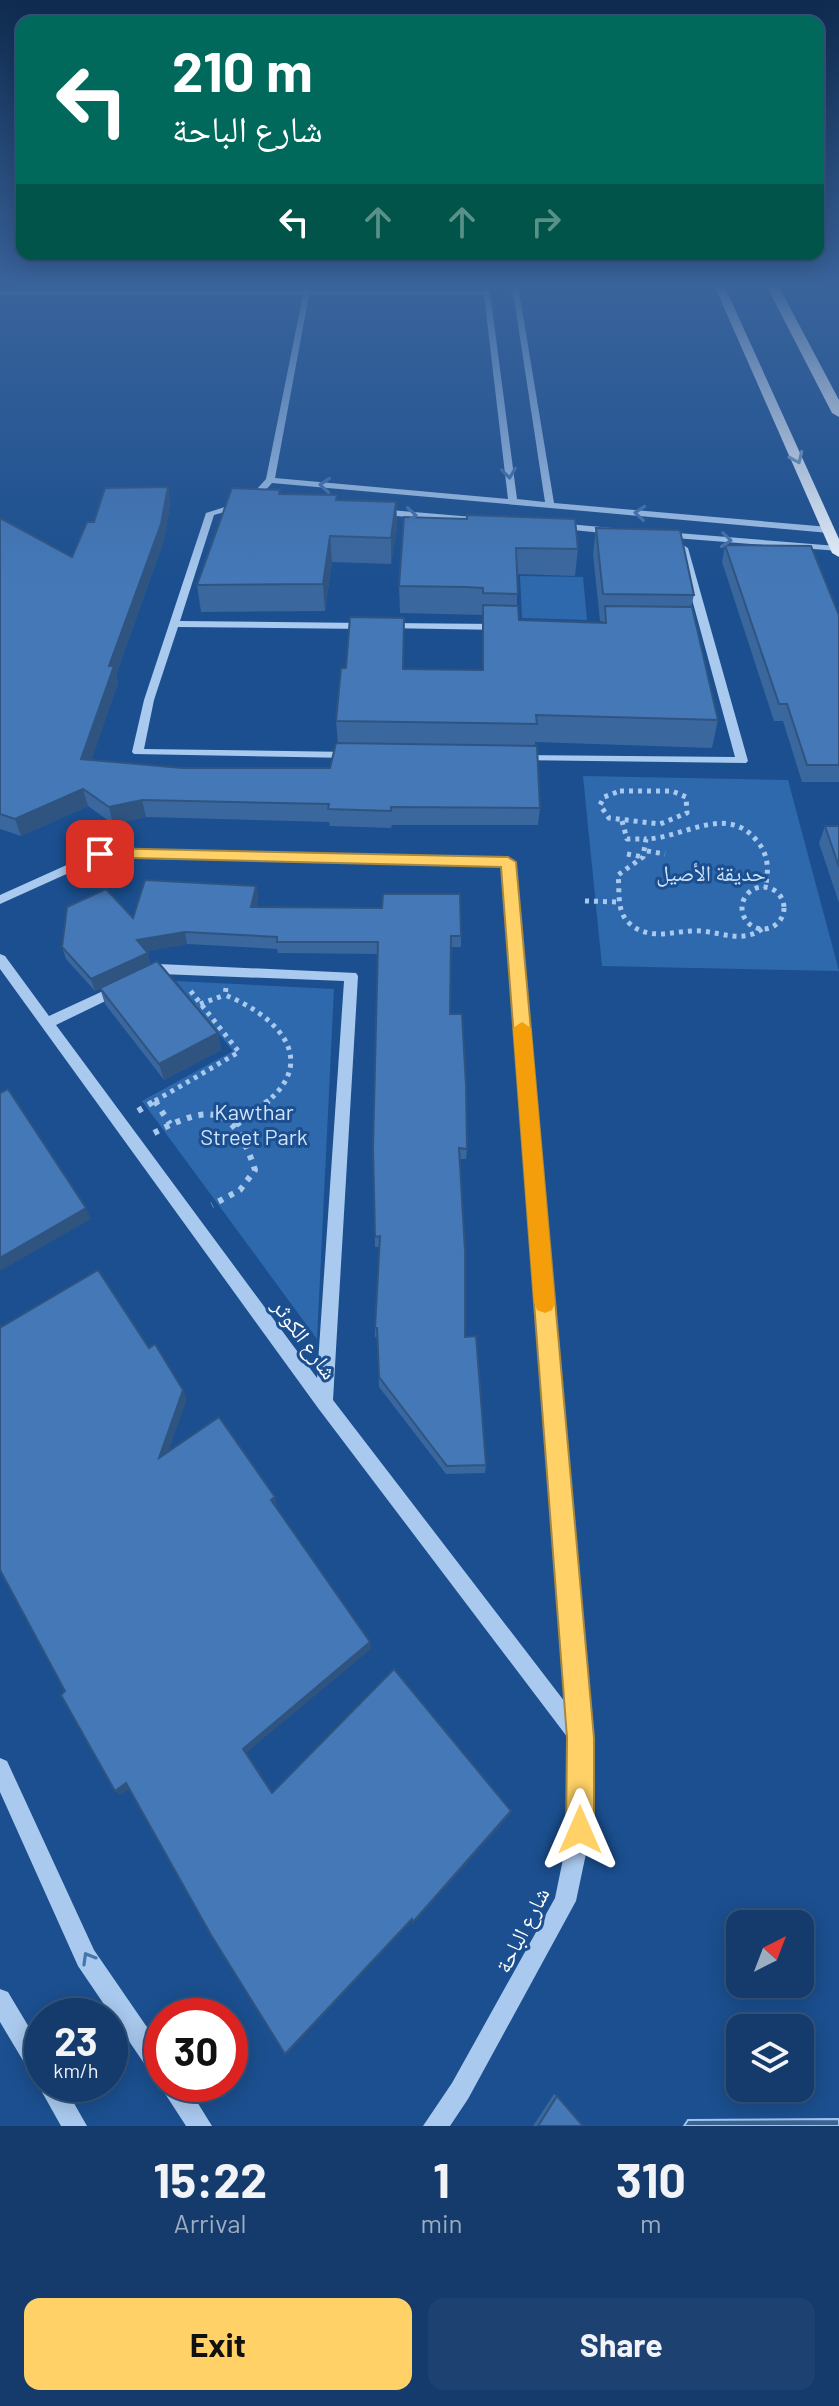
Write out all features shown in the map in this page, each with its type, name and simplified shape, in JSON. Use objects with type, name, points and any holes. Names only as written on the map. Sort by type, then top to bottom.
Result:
[{"type":"highway","points":[[824,384],[839,413]]},
{"type":"main road","points":[[764,384],[838,551]]},
{"type":"street","points":[[250,502],[270,480],[289,384]]},
{"type":"street","points":[[498,384],[513,502]]},
{"type":"street","points":[[531,384],[550,505]]},
{"type":"street","points":[[270,480],[829,530]]},
{"type":"street","points":[[266,503],[250,502],[210,513],[149,700],[138,752],[361,755]]},
{"type":"street","points":[[361,511],[489,521]]},
{"type":"street","points":[[552,526],[616,531]]},
{"type":"street","points":[[648,534],[838,551]]},
{"type":"street","points":[[503,758],[742,761],[680,536]]},
{"type":"street","points":[[174,624],[517,627]]},
{"type":"street","points":[[689,628],[705,628]]},
{"type":"street","name":"شارع الباحة","points":[[0,900],[100,854],[508,862],[581,1738],[580,1830],[565,1901],[460,2091],[435,2126]]},
{"type":"street","name":"شارع الكوثر","points":[[0,959],[324,1402],[581,1738]]},
{"type":"street","points":[[48,1023],[159,969],[351,976],[324,1402]]},
{"type":"street","points":[[0,1768],[86,1958],[144,2043]]},
{"type":"street","points":[[0,2000],[24,2041]]},
{"type":"street","points":[[61,2102],[75,2126]]},
{"type":"street","points":[[184,2102],[200,2126]]},
{"type":"path","points":[[620,791],[672,791],[686,797],[687,813],[681,819],[660,825],[609,818],[600,805],[604,797],[620,791]]},
{"type":"path","points":[[622,821],[627,839],[663,838],[707,824],[724,823],[738,827],[765,847],[770,877],[765,888]]},
{"type":"path","points":[[660,825],[663,838]]},
{"type":"path","points":[[646,839],[645,854],[639,863],[618,875],[625,920],[648,934],[662,936],[699,930],[748,937],[773,927],[785,912],[784,902],[778,894],[765,888],[751,891],[740,905],[746,922],[762,929]]},
{"type":"path","points":[[627,854],[665,854]]},
{"type":"path","points":[[585,901],[620,902]]},
{"type":"path","points":[[119,1120],[239,1052],[172,969]]},
{"type":"path","points":[[225,995],[228,971]]},
{"type":"path","points":[[200,1004],[225,995],[248,1003],[273,1021],[290,1047],[287,1081],[264,1105],[236,1125]]},
{"type":"path","points":[[155,1101],[170,1124]]},
{"type":"path","points":[[154,1133],[191,1113],[216,1113],[236,1125],[248,1145],[255,1170],[240,1190],[212,1205]]},
{"type":"green space","points":[[520,576],[583,577],[587,620],[522,618]]},
{"type":"green space","name":"حديقة الأصيل","points":[[583,776],[788,780],[839,971],[602,966]]},
{"type":"green space","name":"Kawthar Street Park","points":[[176,981],[334,989],[317,1339],[142,1101],[233,1051]]},
{"type":"shaded area","points":[[839,2119],[839,2126],[684,2126],[688,2120]]},
{"type":"building","points":[[168,487],[161,524],[109,666],[114,666],[81,759],[182,768],[330,768],[336,743],[537,746],[540,808],[391,807],[391,811],[328,809],[329,804],[142,800],[109,807],[83,789],[15,819],[0,814],[0,518],[72,557],[87,522],[94,522],[105,488]]},
{"type":"building","points":[[232,488],[280,490],[279,494],[337,495],[336,500],[396,502],[391,538],[330,536],[323,584],[197,585]]},
{"type":"building","points":[[467,515],[575,519],[578,549],[516,548],[518,594],[483,593],[483,588],[399,586],[404,517],[467,519]]},
{"type":"building","points":[[596,528],[680,530],[694,595],[603,594]]},
{"type":"building","points":[[725,545],[811,546],[839,615],[839,765],[807,765],[787,704],[779,704]]},
{"type":"building","points":[[483,605],[518,606],[519,620],[606,623],[605,606],[692,607],[718,720],[536,715],[537,724],[336,721],[341,668],[346,668],[350,617],[404,618],[403,669],[483,670]]},
{"type":"building","points":[[825,826],[839,826],[839,867]]},
{"type":"building","points":[[145,880],[256,886],[251,907],[382,908],[383,894],[460,894],[461,936],[451,936],[450,1014],[462,1014],[467,1149],[459,1148],[465,1251],[465,1337],[476,1336],[486,1465],[447,1466],[379,1377],[375,1328],[380,1236],[375,1237],[373,1148],[378,942],[277,942],[277,937],[185,932],[137,940],[148,953],[91,979],[62,947],[67,907],[106,889],[133,918]]},
{"type":"building","points":[[157,961],[218,1033],[159,1064],[100,988]]},
{"type":"building","points":[[8,1089],[86,1208],[0,1258],[0,1093]]},
{"type":"building","points":[[98,1270],[149,1348],[155,1344],[183,1390],[159,1458],[219,1417],[275,1497],[271,1500],[370,1642],[243,1749],[272,1793],[394,1669],[511,1811],[413,1922],[412,1919],[285,2054],[211,1935],[126,1783],[115,1791],[61,1695],[65,1691],[0,1570],[0,1325]]},
{"type":"building","points":[[557,2096],[583,2126],[538,2126]]},
{"type":"slow traffic","points":[[522,1028],[545,1303]]},
{"type":"route","points":[[100,854],[508,862],[581,1738],[580,1830]]}]
